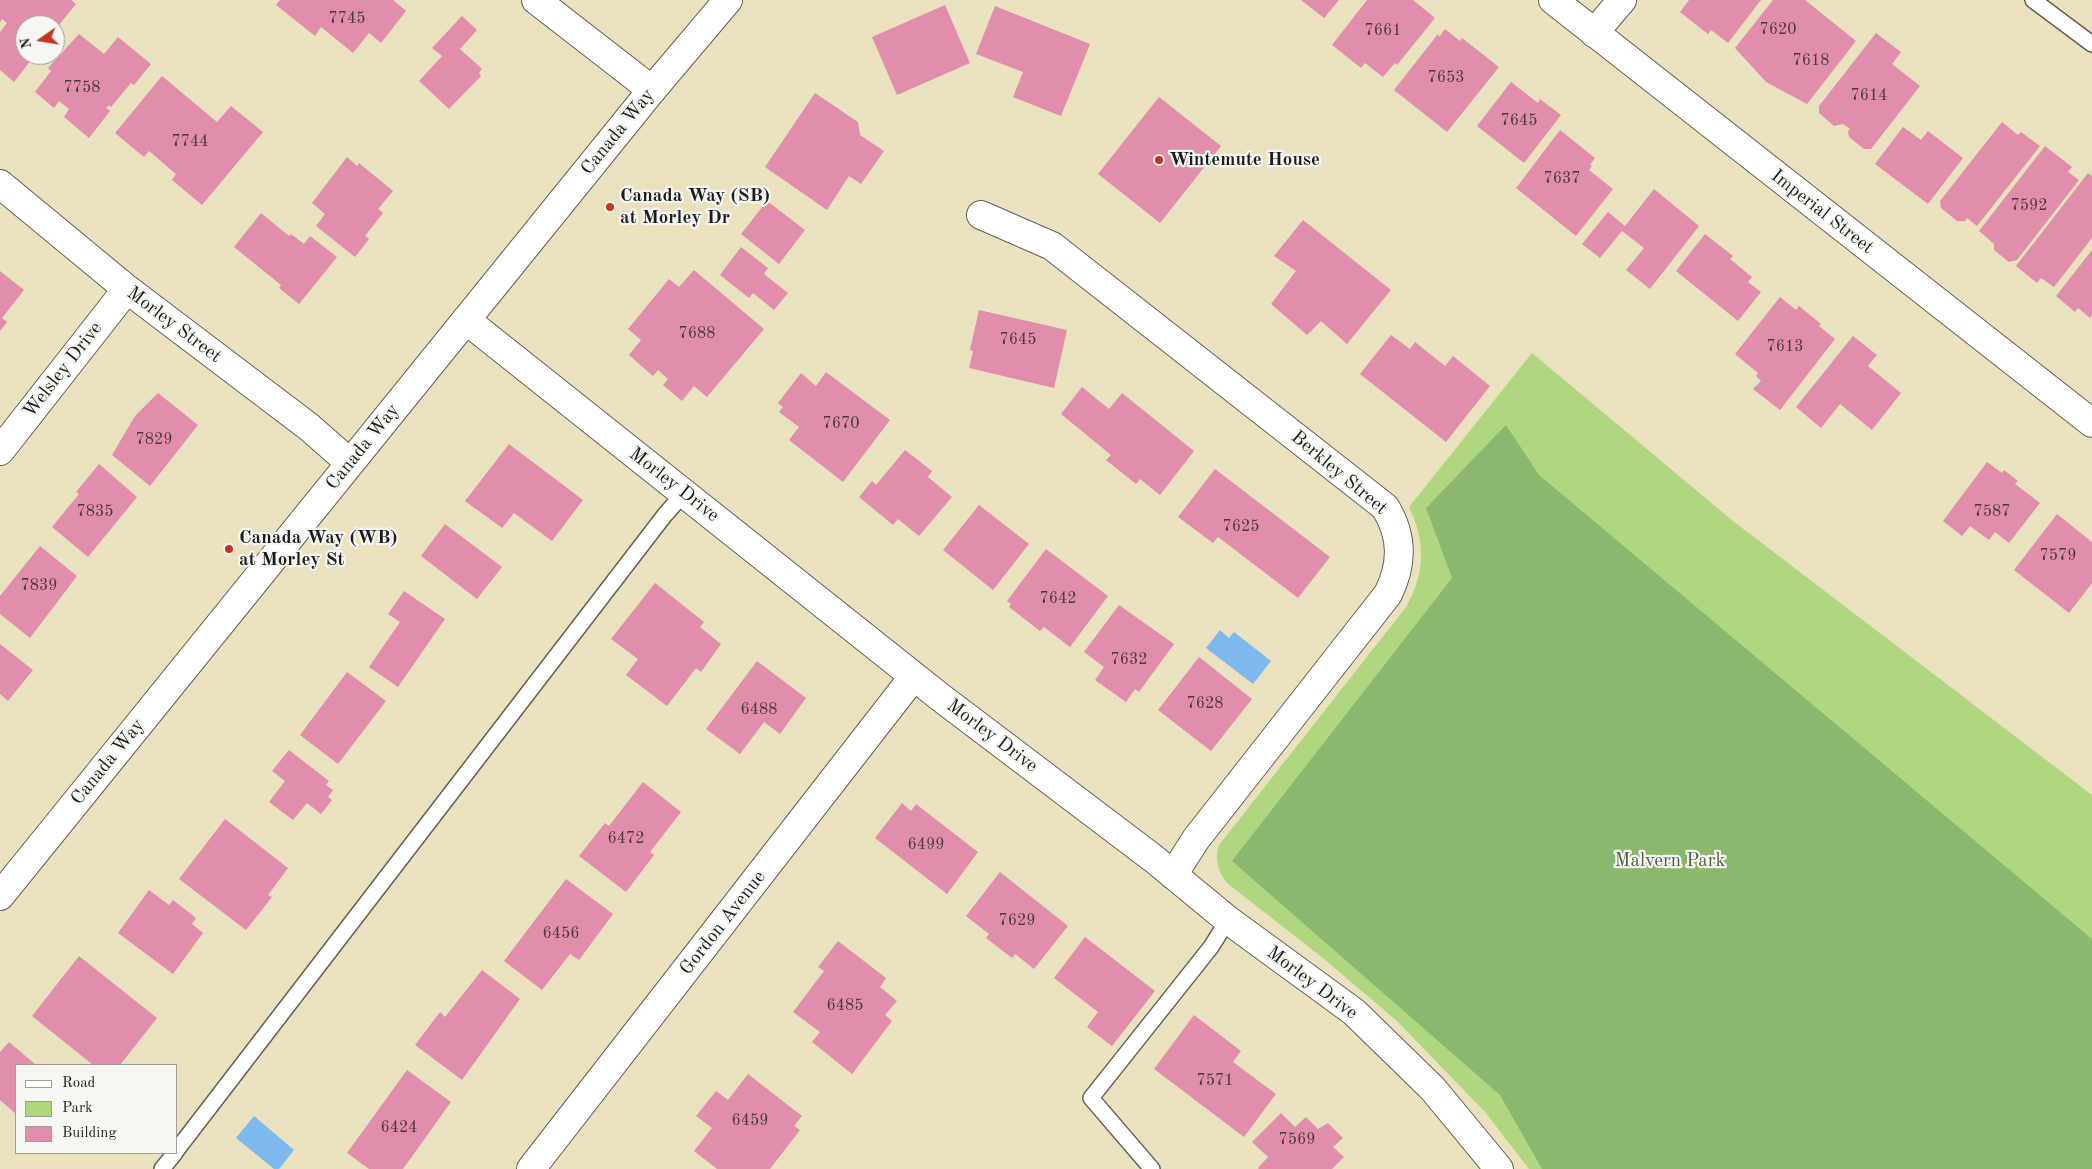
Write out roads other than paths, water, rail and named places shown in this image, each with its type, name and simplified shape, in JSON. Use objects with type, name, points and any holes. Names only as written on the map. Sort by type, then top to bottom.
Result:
[{"type":"street","points":[[536,0],[652,90]]},
{"type":"street","name":"Canada Way","points":[[0,896],[652,90],[728,0]]},
{"type":"street","name":"Imperial Street","points":[[1553,0],[2092,423]]},
{"type":"street","points":[[1594,33],[1622,0]]},
{"type":"street","name":"Morley Street","points":[[0,184],[126,289],[309,427],[350,463]]},
{"type":"street","name":"Berkley Street","points":[[981,216],[1052,246],[1385,507],[1397,533],[1399,565],[1388,594],[1196,840],[1173,875]]},
{"type":"street","name":"Welsley Drive","points":[[0,450],[126,289]]},
{"type":"street","name":"Morley Drive","points":[[466,320],[914,676],[1173,875],[1228,920],[1354,1012],[1433,1089],[1499,1169]]},
{"type":"street","name":"Gordon Avenue","points":[[530,1169],[914,676]]},
{"type":"lane","points":[[2033,0],[2092,44]]},
{"type":"lane","points":[[178,1149],[664,516],[684,493]]},
{"type":"lane","points":[[1152,1169],[1091,1098],[1211,947],[1228,920]]},
{"type":"lane","points":[[162,1169],[174,1154]]},
{"type":"water","points":[[1220,630],[1229,638],[1234,632],[1271,661],[1253,684],[1206,648]]},
{"type":"water","points":[[254,1116],[294,1150],[279,1169],[274,1169],[236,1138]]},
{"type":"place","name":"Wintemute House","points":[[1159,160]]},
{"type":"place","name":"Canada Way (SB) at Morley Dr","points":[[610,207]]},
{"type":"place","name":"Canada Way (WB) at Morley St","points":[[229,549]]},
{"type":"park label","name":"Malvern Park","points":[[1670,861]]}]
